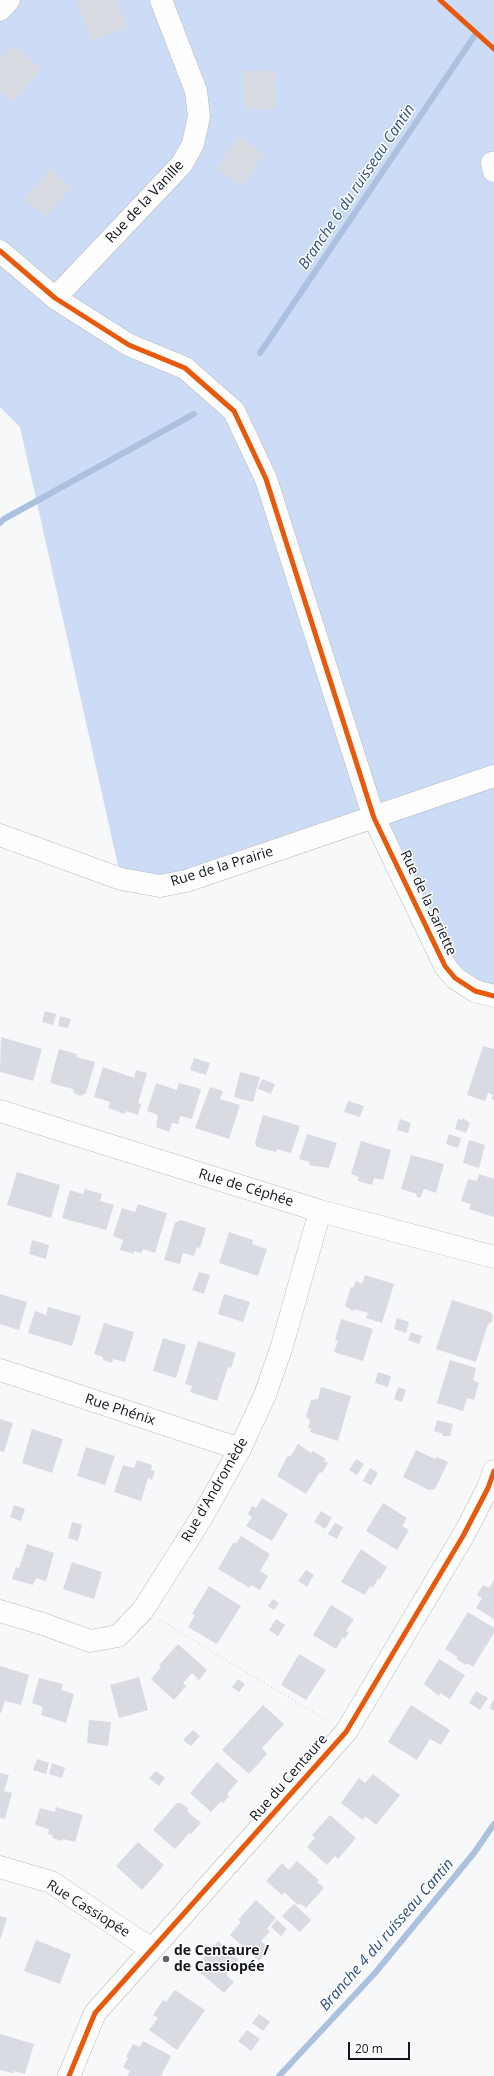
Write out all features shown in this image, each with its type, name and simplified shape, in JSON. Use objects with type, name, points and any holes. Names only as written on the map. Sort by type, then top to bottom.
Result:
[{"type":"street","points":[[0,10],[9,0]]},
{"type":"street","name":"Rue de la Vanille","points":[[55,298],[182,164],[194,144],[199,116],[196,91],[161,0]]},
{"type":"street","name":"Rue de la Sariette","points":[[0,251],[55,298],[129,345],[185,368],[234,411],[266,479],[374,818],[445,966],[455,978],[475,991],[494,996]]},
{"type":"street","name":"Rue de la Prairie","points":[[0,835],[121,879],[160,886],[186,881],[494,776]]},
{"type":"street","name":"Rue de Céphée","points":[[0,1111],[320,1211],[494,1257]]},
{"type":"street","name":"Rue d'Andromède","points":[[0,1611],[44,1624],[90,1641],[118,1636],[143,1610],[202,1517],[240,1449],[265,1395],[282,1346],[320,1211]]},
{"type":"street","name":"Rue Phénix","points":[[0,1370],[240,1449]]},
{"type":"street","name":"Rue du Centaure","points":[[70,2076],[95,2013],[346,1732],[463,1536],[494,1471]]},
{"type":"street","name":"Rue Cassiopée","points":[[0,1866],[51,1882],[151,1949]]},
{"type":"path","points":[[143,1610],[346,1732]]},
{"type":"shaded area","points":[[0,0],[494,0],[494,996],[455,978],[374,818],[186,881],[121,879],[20,427],[0,407]]},
{"type":"building","points":[[76,0],[116,0],[127,27],[92,41]]},
{"type":"building","points":[[13,45],[42,69],[13,102],[0,91],[0,60]]},
{"type":"building","points":[[243,71],[275,71],[276,109],[244,109]]},
{"type":"building","points":[[239,136],[264,154],[242,186],[217,168]]},
{"type":"building","points":[[50,169],[71,187],[46,217],[24,199]]},
{"type":"building","points":[[45,1011],[56,1014],[53,1025],[42,1022]]},
{"type":"building","points":[[60,1016],[71,1019],[68,1028],[58,1026]]},
{"type":"building","points":[[1,1037],[42,1049],[33,1081],[0,1072]]},
{"type":"building","points":[[483,1046],[494,1049],[494,1100],[491,1099],[493,1095],[488,1093],[485,1101],[467,1095]]},
{"type":"building","points":[[59,1049],[77,1054],[76,1057],[95,1062],[86,1093],[80,1096],[74,1093],[73,1089],[50,1083]]},
{"type":"building","points":[[194,1058],[210,1063],[206,1075],[190,1070]]},
{"type":"building","points":[[103,1067],[134,1078],[136,1070],[147,1073],[138,1103],[141,1104],[138,1115],[126,1111],[125,1114],[108,1108],[110,1102],[94,1097]]},
{"type":"building","points":[[240,1072],[260,1077],[253,1102],[234,1097]]},
{"type":"building","points":[[262,1079],[275,1084],[271,1094],[258,1089]]},
{"type":"building","points":[[156,1083],[177,1090],[179,1083],[201,1089],[192,1119],[180,1116],[178,1124],[172,1123],[169,1132],[156,1127],[158,1115],[147,1111]]},
{"type":"building","points":[[210,1087],[223,1091],[220,1099],[240,1105],[229,1139],[195,1128]]},
{"type":"building","points":[[348,1101],[364,1106],[360,1117],[344,1112]]},
{"type":"building","points":[[263,1115],[300,1126],[291,1153],[277,1149],[276,1152],[257,1147],[255,1143]]},
{"type":"building","points":[[463,1118],[470,1123],[466,1133],[455,1129],[458,1119],[462,1120]]},
{"type":"building","points":[[400,1119],[411,1123],[408,1133],[397,1130]]},
{"type":"building","points":[[307,1134],[337,1143],[329,1168],[309,1165],[310,1162],[299,1159]]},
{"type":"building","points":[[449,1134],[461,1138],[458,1148],[446,1144]]},
{"type":"building","points":[[469,1140],[485,1145],[479,1168],[463,1163]]},
{"type":"building","points":[[361,1141],[391,1150],[383,1180],[374,1178],[372,1185],[358,1181],[359,1177],[351,1174]]},
{"type":"building","points":[[411,1155],[444,1164],[436,1193],[424,1189],[420,1198],[416,1196],[417,1194],[401,1189]]},
{"type":"building","points":[[17,1172],[60,1185],[51,1218],[7,1205]]},
{"type":"building","points":[[479,1174],[494,1179],[494,1217],[469,1209],[471,1204],[461,1201],[468,1179],[477,1181]]},
{"type":"building","points":[[85,1189],[102,1194],[100,1201],[114,1205],[106,1230],[62,1218],[70,1190],[83,1194]]},
{"type":"building","points":[[138,1204],[167,1213],[155,1253],[143,1249],[141,1253],[134,1251],[134,1254],[120,1250],[123,1240],[113,1236],[122,1208],[135,1212]]},
{"type":"building","points":[[181,1220],[206,1228],[200,1248],[197,1247],[194,1256],[183,1253],[180,1264],[164,1260],[175,1223]]},
{"type":"building","points":[[229,1232],[253,1240],[252,1244],[267,1249],[258,1276],[219,1263]]},
{"type":"building","points":[[32,1240],[49,1245],[46,1259],[29,1254]]},
{"type":"building","points":[[199,1272],[210,1275],[204,1294],[192,1290]]},
{"type":"building","points":[[365,1275],[394,1284],[382,1323],[366,1318],[368,1313],[354,1309],[353,1311],[345,1306],[351,1287],[353,1288],[356,1281],[362,1284]]},
{"type":"building","points":[[0,1294],[27,1302],[19,1330],[0,1324]]},
{"type":"building","points":[[224,1294],[250,1302],[243,1322],[218,1314]]},
{"type":"building","points":[[452,1300],[490,1312],[493,1316],[492,1322],[488,1324],[476,1362],[436,1349]]},
{"type":"building","points":[[48,1307],[81,1316],[72,1346],[28,1333],[35,1311],[46,1315]]},
{"type":"building","points":[[397,1318],[409,1322],[406,1333],[394,1329]]},
{"type":"building","points":[[341,1319],[373,1329],[363,1361],[334,1352],[338,1341],[335,1340]]},
{"type":"building","points":[[104,1323],[134,1332],[125,1362],[113,1359],[112,1363],[103,1360],[103,1357],[94,1354]]},
{"type":"building","points":[[411,1332],[422,1336],[419,1344],[408,1340]]},
{"type":"building","points":[[163,1338],[186,1345],[176,1378],[153,1371]]},
{"type":"building","points":[[198,1341],[236,1353],[231,1368],[228,1367],[217,1401],[190,1392],[192,1386],[185,1384]]},
{"type":"building","points":[[450,1360],[476,1368],[473,1380],[479,1383],[474,1400],[467,1398],[463,1411],[437,1403]]},
{"type":"building","points":[[378,1372],[391,1376],[388,1387],[375,1383]]},
{"type":"building","points":[[321,1387],[351,1396],[338,1441],[310,1432],[311,1429],[308,1428],[310,1421],[306,1416],[311,1400],[318,1399]]},
{"type":"building","points":[[398,1387],[406,1390],[402,1402],[394,1399]]},
{"type":"building","points":[[0,1419],[13,1423],[4,1452],[0,1451]]},
{"type":"building","points":[[437,1420],[453,1424],[450,1436],[442,1436],[443,1434],[434,1431]]},
{"type":"building","points":[[32,1429],[63,1439],[52,1473],[22,1463]]},
{"type":"building","points":[[298,1444],[311,1453],[313,1451],[326,1459],[324,1461],[328,1463],[322,1473],[320,1472],[306,1494],[277,1476],[288,1455],[290,1457]]},
{"type":"building","points":[[86,1447],[115,1456],[105,1485],[77,1476]]},
{"type":"building","points":[[416,1450],[435,1459],[437,1457],[448,1462],[435,1489],[429,1490],[403,1477]]},
{"type":"building","points":[[356,1459],[364,1464],[357,1475],[349,1470]]},
{"type":"building","points":[[137,1460],[152,1465],[151,1470],[155,1471],[152,1480],[148,1478],[141,1501],[114,1492],[123,1465],[134,1468]]},
{"type":"building","points":[[370,1468],[378,1473],[371,1485],[363,1481]]},
{"type":"building","points":[[262,1498],[288,1514],[272,1541],[246,1526],[252,1517],[248,1514],[252,1506],[256,1508]]},
{"type":"building","points":[[383,1503],[407,1518],[402,1526],[409,1530],[397,1550],[366,1531]]},
{"type":"building","points":[[14,1505],[25,1509],[21,1521],[10,1517]]},
{"type":"building","points":[[321,1511],[332,1518],[325,1529],[314,1522]]},
{"type":"building","points":[[72,1522],[82,1525],[78,1541],[68,1538]]},
{"type":"building","points":[[335,1523],[343,1527],[337,1539],[328,1534]]},
{"type":"building","points":[[241,1536],[270,1554],[260,1571],[268,1576],[260,1590],[251,1585],[250,1588],[218,1569],[233,1543],[236,1543]]},
{"type":"building","points":[[27,1544],[54,1553],[46,1581],[36,1578],[33,1585],[12,1579],[16,1567],[19,1568]]},
{"type":"building","points":[[361,1549],[387,1567],[373,1588],[370,1586],[365,1595],[341,1582]]},
{"type":"building","points":[[72,1562],[102,1572],[94,1599],[63,1589]]},
{"type":"building","points":[[306,1570],[314,1575],[307,1587],[298,1581]]},
{"type":"building","points":[[494,1580],[494,1619],[476,1608],[482,1598],[477,1595],[483,1585],[489,1588]]},
{"type":"building","points":[[209,1586],[241,1606],[217,1644],[188,1627],[195,1615],[192,1614]]},
{"type":"building","points":[[273,1599],[279,1603],[274,1610],[268,1606]]},
{"type":"building","points":[[331,1605],[354,1619],[346,1631],[349,1632],[345,1639],[343,1637],[336,1649],[313,1635]]},
{"type":"building","points":[[468,1612],[494,1628],[494,1633],[473,1667],[456,1659],[458,1657],[445,1649]]},
{"type":"building","points":[[276,1619],[285,1625],[278,1636],[269,1630]]},
{"type":"building","points":[[178,1644],[207,1670],[199,1680],[192,1673],[183,1683],[186,1686],[174,1700],[151,1679],[161,1667],[159,1665]]},
{"type":"building","points":[[299,1654],[326,1670],[306,1700],[281,1685]]},
{"type":"building","points":[[439,1659],[465,1675],[450,1699],[440,1693],[439,1696],[424,1684]]},
{"type":"building","points":[[0,1666],[29,1675],[21,1705],[5,1701],[1,1713],[0,1713]]},
{"type":"building","points":[[139,1677],[148,1710],[119,1718],[110,1685]]},
{"type":"building","points":[[39,1678],[63,1684],[61,1690],[74,1694],[66,1723],[41,1715],[43,1707],[32,1703]]},
{"type":"building","points":[[238,1679],[245,1684],[239,1692],[232,1687]]},
{"type":"building","points":[[476,1691],[488,1698],[480,1710],[469,1703]]},
{"type":"building","points":[[494,1699],[494,1711],[489,1708]]},
{"type":"building","points":[[263,1705],[284,1724],[262,1748],[267,1754],[249,1774],[222,1750]]},
{"type":"building","points":[[411,1705],[450,1730],[441,1745],[430,1739],[417,1760],[388,1742]]},
{"type":"building","points":[[89,1720],[111,1722],[108,1746],[87,1743]]},
{"type":"building","points":[[193,1730],[200,1736],[191,1746],[183,1740]]},
{"type":"building","points":[[37,1759],[49,1763],[46,1774],[33,1770]]},
{"type":"building","points":[[217,1762],[238,1781],[227,1794],[229,1796],[223,1803],[221,1801],[211,1812],[190,1793]]},
{"type":"building","points":[[52,1763],[65,1768],[62,1778],[49,1774]]},
{"type":"building","points":[[156,1771],[165,1778],[159,1786],[149,1778]]},
{"type":"building","points":[[0,1773],[9,1775],[4,1791],[12,1793],[5,1819],[0,1818]]},
{"type":"building","points":[[373,1774],[400,1795],[376,1825],[365,1816],[363,1820],[341,1803],[359,1778],[365,1783]]},
{"type":"building","points":[[177,1803],[181,1803],[188,1808],[188,1812],[201,1823],[191,1834],[189,1833],[175,1849],[153,1830]]},
{"type":"building","points":[[56,1807],[83,1815],[75,1842],[63,1839],[62,1841],[52,1838],[53,1835],[48,1834],[49,1829],[35,1825],[40,1808],[55,1812]]},
{"type":"building","points":[[330,1815],[356,1838],[338,1859],[335,1856],[327,1865],[307,1847],[315,1838],[312,1835]]},
{"type":"building","points":[[138,1842],[164,1865],[142,1890],[116,1866]]},
{"type":"building","points":[[297,1861],[319,1880],[317,1882],[324,1888],[306,1908],[300,1903],[298,1905],[284,1892],[282,1895],[266,1881],[282,1863],[289,1870]]},
{"type":"building","points":[[256,1900],[276,1918],[267,1929],[270,1931],[261,1941],[270,1949],[259,1961],[230,1935],[241,1922],[238,1920]]},
{"type":"building","points":[[294,1904],[311,1920],[300,1932],[282,1916]]},
{"type":"building","points":[[0,1916],[7,1918],[0,1940]]},
{"type":"building","points":[[277,1920],[287,1929],[281,1936],[271,1927]]},
{"type":"building","points":[[36,1940],[71,1954],[60,1984],[24,1971]]},
{"type":"building","points":[[218,1941],[239,1960],[226,1975],[234,1982],[224,1993],[195,1968]]},
{"type":"building","points":[[175,1990],[205,2010],[177,2050],[149,2030],[158,2018],[153,2015],[163,2000],[166,2002]]},
{"type":"building","points":[[259,2014],[270,2022],[263,2031],[252,2023]]},
{"type":"building","points":[[247,2030],[260,2039],[251,2051],[238,2041]]},
{"type":"building","points":[[0,2034],[34,2044],[25,2074],[14,2071],[13,2073],[0,2070]]},
{"type":"building","points":[[143,2041],[171,2056],[161,2076],[127,2076],[130,2071],[123,2067],[128,2058],[126,2057],[133,2044],[140,2047]]},
{"type":"waterway","name":"Branche 6 du ruisseau Cantin","points":[[260,353],[475,35]]},
{"type":"waterway","name":"Branche 6 du ruisseau Cantin","points":[[0,523],[4,519],[194,414]]},
{"type":"waterway","name":"Branche 4 du ruisseau Cantin","points":[[279,2076],[375,1973],[474,1853],[494,1824]]},
{"type":"cycle path","points":[[440,0],[494,49]]},
{"type":"cycle path","points":[[0,251],[55,298],[129,345],[185,368],[234,411],[266,479],[374,818],[445,966],[455,978],[475,991],[494,996]]},
{"type":"cycle path","points":[[69,2076],[95,2013],[346,1732],[463,1536],[488,1488],[494,1471]]},
{"type":"place","name":"de Centaure / de Cassiopée","points":[[166,1959]]}]
